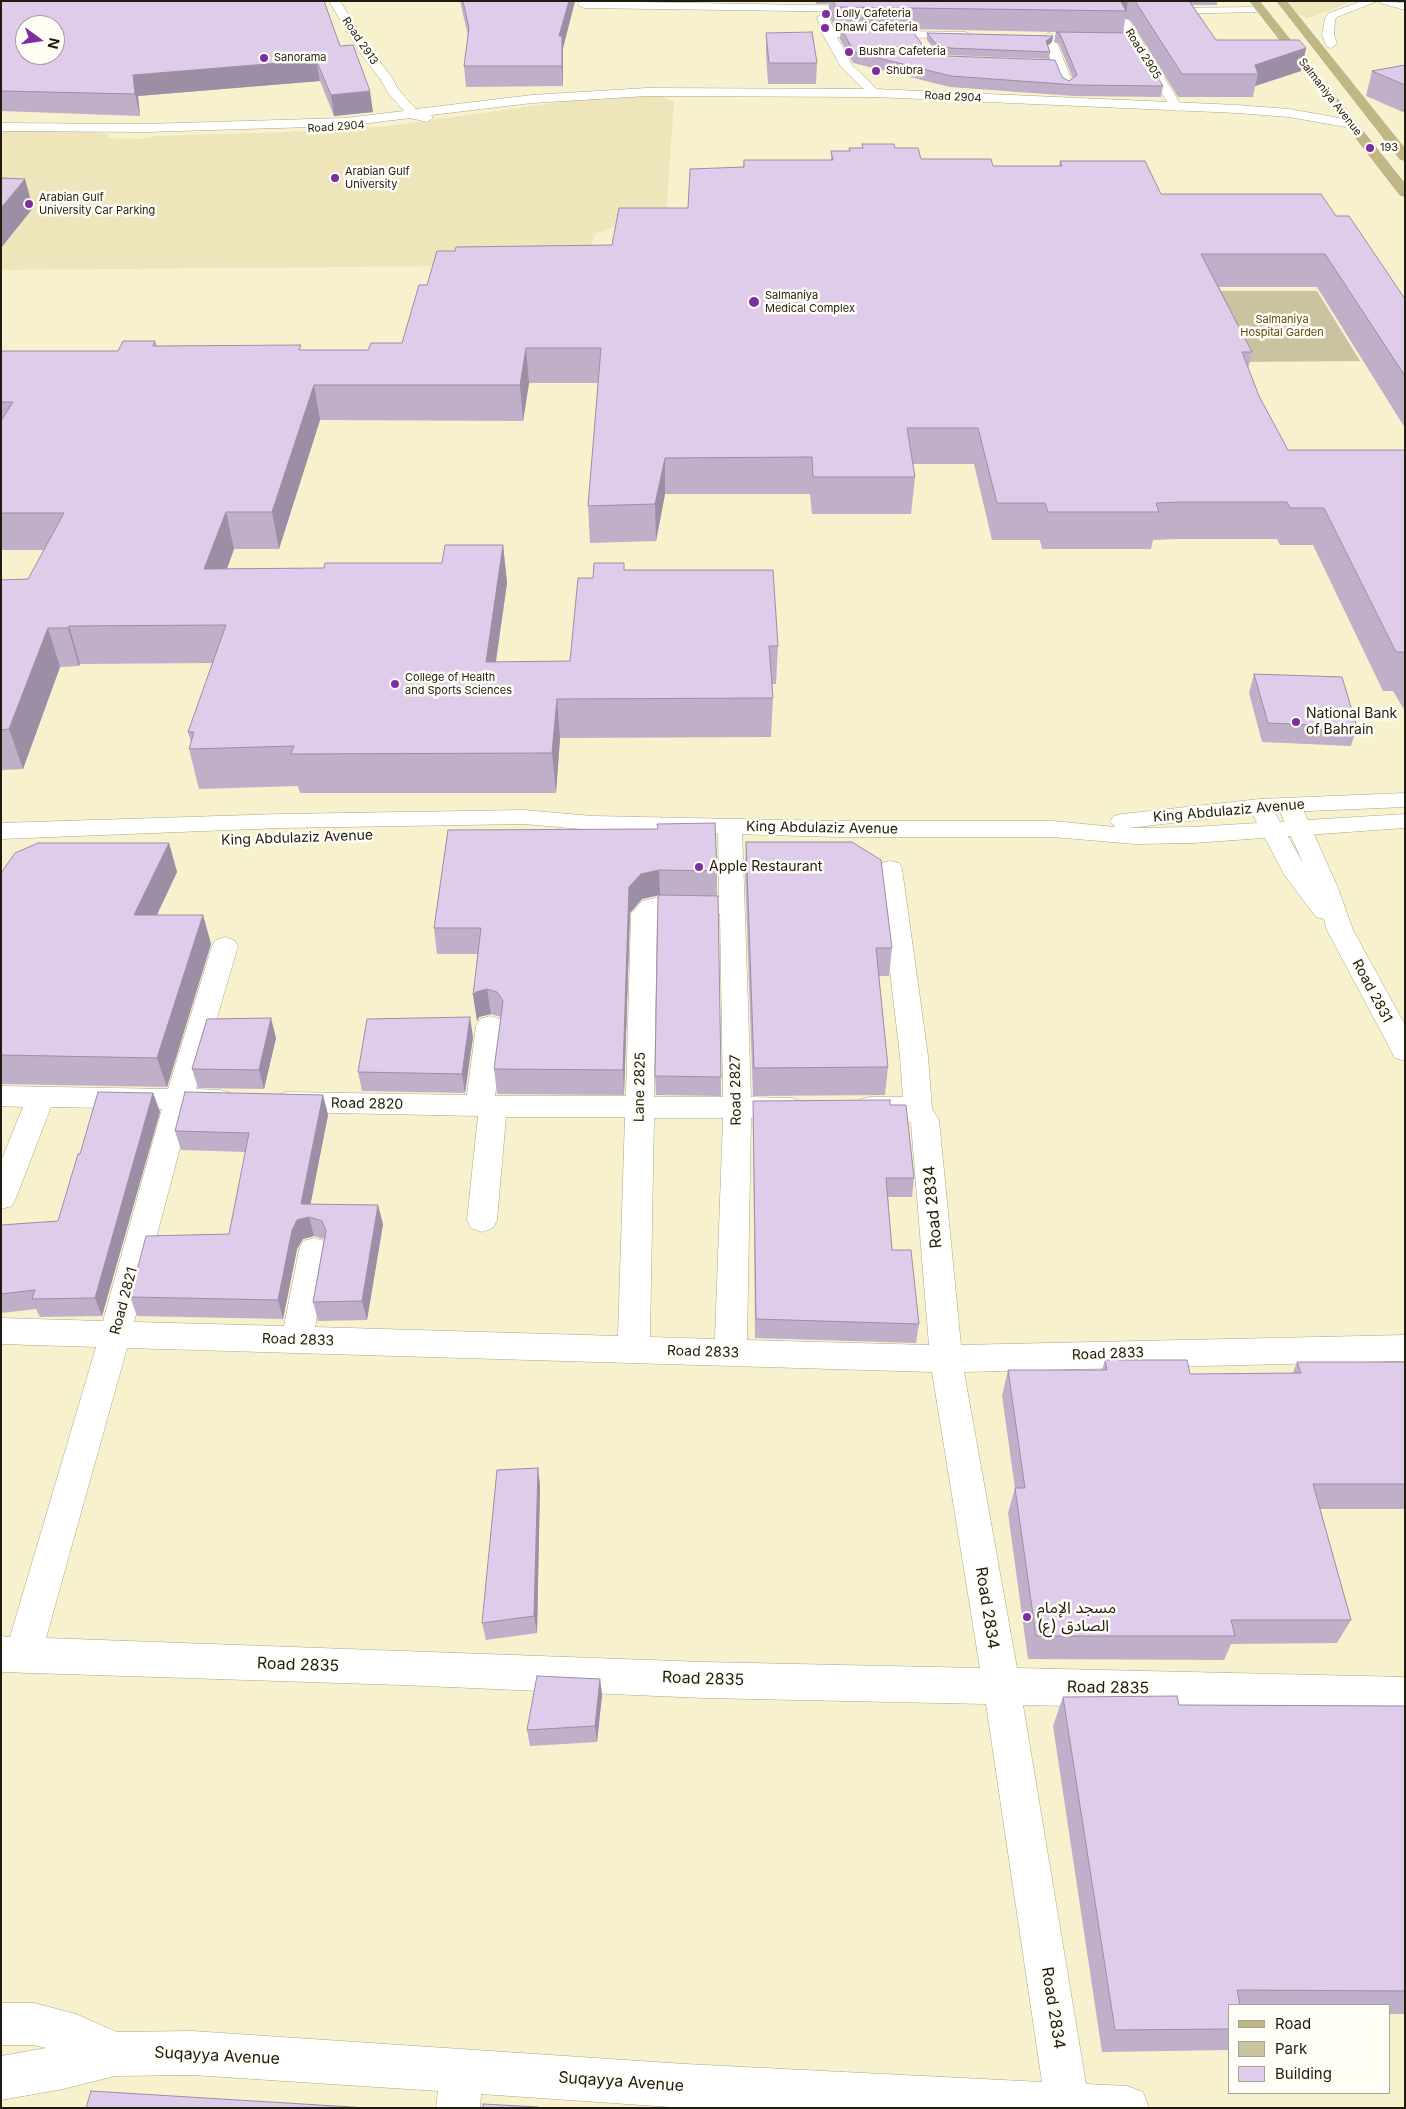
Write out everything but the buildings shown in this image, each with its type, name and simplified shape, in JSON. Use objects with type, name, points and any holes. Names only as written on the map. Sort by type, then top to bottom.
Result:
[{"type":"main road","name":"Salmaniya Avenue","points":[[1280,1],[1405,157]]},
{"type":"main road","name":"Salmaniya Avenue","points":[[1257,6],[1405,193]]},
{"type":"street","name":"Road 2913","points":[[334,1],[364,50],[387,79],[392,90],[426,116]]},
{"type":"street","points":[[585,1],[584,5],[817,4],[877,10]]},
{"type":"street","points":[[1331,44],[1328,35],[1329,20],[1333,16],[1373,1]]},
{"type":"street","points":[[1384,1],[1405,7]]},
{"type":"street","points":[[817,4],[828,33],[848,67],[875,93]]},
{"type":"street","points":[[1114,11],[1257,6]]},
{"type":"street","name":"Road 2905","points":[[1114,11],[1130,39],[1176,107]]},
{"type":"street","points":[[828,33],[977,36]]},
{"type":"street","points":[[914,34],[924,47]]},
{"type":"street","points":[[1049,37],[1053,65],[1068,87]]},
{"type":"street","points":[[845,93],[848,67]]},
{"type":"street","name":"Road 2913","points":[[387,79],[411,92]]},
{"type":"street","name":"Road 2904","points":[[426,116],[532,99],[611,94],[875,93],[1237,109],[1289,113],[1351,124]]},
{"type":"street","name":"Road 2904","points":[[1,131],[314,129],[587,98],[669,94]]},
{"type":"street","points":[[436,97],[468,100],[532,99]]},
{"type":"street","name":"Road 2904","points":[[1237,109],[1297,107],[1330,98]]},
{"type":"street","points":[[422,102],[426,116]]},
{"type":"street","name":"Road 2904","points":[[1,127],[123,130]]},
{"type":"street","name":"King Abdulaziz Avenue","points":[[1053,829],[1186,812],[1260,806],[1405,800]]},
{"type":"street","points":[[1289,805],[1326,888],[1340,930]]},
{"type":"street","points":[[1260,806],[1271,830],[1294,870],[1340,930]]},
{"type":"street","name":"King Abdulaziz Avenue","points":[[1,831],[282,821],[524,817],[592,823],[730,827],[1053,829],[1135,836],[1193,835],[1405,821]]},
{"type":"street","name":"King Abdulaziz Avenue","points":[[1,848],[539,830],[592,823]]},
{"type":"street","name":"Road 2827","points":[[730,827],[737,1109],[731,1353]]},
{"type":"street","name":"Road 2834","points":[[890,869],[914,1056],[918,1112],[925,1120],[946,1359],[1023,1813],[1067,2105]]},
{"type":"street","name":"Lane 2825","points":[[634,1350],[644,914],[651,907],[660,905],[731,906]]},
{"type":"street","name":"Road 2831","points":[[1340,930],[1405,1051]]},
{"type":"street","name":"Road 2821","points":[[12,1655],[115,1335],[179,1100],[225,946]]},
{"type":"street","points":[[482,1220],[490,1026]]},
{"type":"street","name":"Road 2820","points":[[1,1096],[486,1106],[815,1108]]},
{"type":"street","points":[[1,1198],[41,1098]]},
{"type":"street","points":[[845,1107],[907,1108],[918,1112]]},
{"type":"street","points":[[297,1340],[314,1250]]},
{"type":"street","name":"Road 2833","points":[[1,1331],[946,1359],[1405,1348]]},
{"type":"street","name":"Road 2835","points":[[12,1655],[401,1667],[704,1680],[1405,1695]]},
{"type":"street","name":"Suqayya Avenue","points":[[1,2024],[34,2024],[76,2034],[115,2054]]},
{"type":"street","name":"Suqayya Avenue","points":[[4,2079],[115,2054],[192,2053],[460,2090],[1127,2108]]},
{"type":"shaded area","points":[[1286,1],[1343,1],[1349,3],[1308,18],[1286,10]]},
{"type":"shaded area","name":"Arabian Gulf University","points":[[660,95],[674,102],[666,216],[627,222],[595,234],[584,265],[1,270],[1,132],[96,132],[108,134],[109,138],[142,139],[157,136],[287,132],[389,126],[568,101]]},
{"type":"green space","name":"Salmaniya Hospital Garden","points":[[1204,291],[1317,291],[1360,361],[1239,362]]},
{"type":"place","name":"Lolly Cafeteria","points":[[826,14]]},
{"type":"place","name":"Dhawi Cafeteria","points":[[825,28]]},
{"type":"place","name":"Bushra Cafeteria","points":[[849,52]]},
{"type":"place","name":"Sanorama","points":[[264,58]]},
{"type":"place","name":"Shubra","points":[[876,71]]},
{"type":"place","name":"193","points":[[1370,148]]},
{"type":"place","name":"Arabian Gulf University","points":[[335,178]]},
{"type":"place","name":"Arabian Gulf University Car Parking","points":[[29,204]]},
{"type":"place","name":"Salmaniya Medical Complex","points":[[754,302]]},
{"type":"place","name":"College of Health and Sports Sciences","points":[[395,684]]},
{"type":"place","name":"National Bank of Bahrain","points":[[1296,722]]},
{"type":"place","name":"Apple Restaurant","points":[[699,867]]},
{"type":"place","name":"مسجد الإمام الصادق (ع)","points":[[1027,1617]]}]
